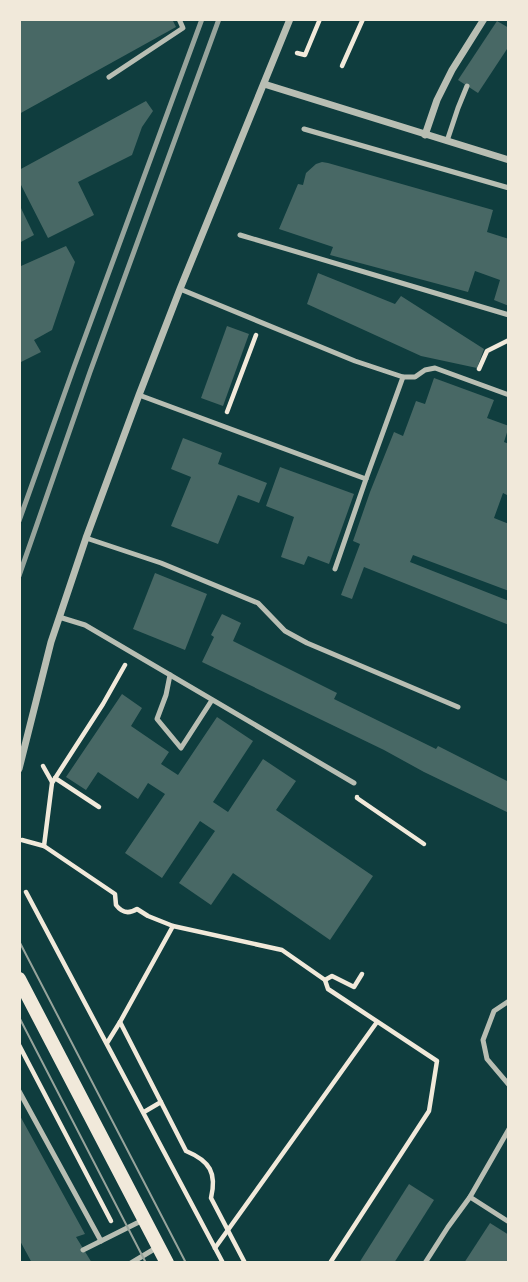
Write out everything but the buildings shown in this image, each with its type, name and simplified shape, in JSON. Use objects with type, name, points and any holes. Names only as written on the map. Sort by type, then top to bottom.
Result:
[{"type":"main road","points":[[19,979],[23,994],[167,1263]]},
{"type":"street","points":[[19,769],[48,654],[86,538],[180,289],[290,19]]},
{"type":"street","points":[[425,135],[452,70],[484,19]]},
{"type":"street","points":[[264,84],[509,160]]},
{"type":"lane","points":[[109,77],[183,28],[179,19]]},
{"type":"lane","points":[[447,141],[467,86]]},
{"type":"lane","points":[[304,129],[509,188]]},
{"type":"lane","points":[[240,235],[509,315]]},
{"type":"lane","points":[[180,289],[355,361],[403,377],[415,377],[425,370],[435,369],[509,395]]},
{"type":"lane","points":[[335,569],[403,377]]},
{"type":"lane","points":[[139,395],[366,480]]},
{"type":"lane","points":[[86,538],[161,563],[258,603],[285,631],[307,643],[458,707]]},
{"type":"lane","points":[[59,617],[85,625],[355,783]]},
{"type":"lane","points":[[170,675],[157,719],[181,748],[212,700]]},
{"type":"lane","points":[[509,1001],[494,1011],[483,1040],[487,1059],[509,1085]]},
{"type":"lane","points":[[19,1091],[101,1241]]},
{"type":"lane","points":[[425,1263],[470,1196],[509,1129]]},
{"type":"lane","points":[[470,1196],[509,1222]]},
{"type":"lane","points":[[83,1250],[145,1219]]},
{"type":"lane","points":[[131,1263],[159,1247]]},
{"type":"path","points":[[297,53],[305,55],[320,19]]},
{"type":"path","points":[[342,66],[363,19]]},
{"type":"path","points":[[224,420],[261,321]]},
{"type":"path","points":[[484,354],[509,340]]},
{"type":"path","points":[[44,846],[54,780],[133,653]]},
{"type":"path","points":[[43,766],[54,780],[99,807]]},
{"type":"path","points":[[355,783],[358,799],[424,844]]},
{"type":"path","points":[[22,840],[44,846],[115,894],[116,905],[125,912],[137,909],[173,926],[282,950],[325,980],[328,989],[437,1061],[429,1111],[330,1263]]},
{"type":"path","points":[[26,892],[223,1263]]},
{"type":"path","points":[[107,1043],[173,926]]},
{"type":"path","points":[[325,980],[332,976],[354,987],[362,974]]},
{"type":"path","points":[[121,1022],[186,1151],[203,1161],[212,1172],[214,1187],[211,1198],[245,1263]]},
{"type":"path","points":[[215,1248],[377,1022]]},
{"type":"path","points":[[19,1045],[118,1233]]},
{"type":"path","points":[[144,1112],[161,1102]]},
{"type":"tram line","points":[[19,941],[186,1263]]},
{"type":"tram line","points":[[19,1017],[146,1263]]},
{"type":"railway","points":[[19,521],[202,19]]},
{"type":"railway","points":[[19,576],[90,372],[219,19]]}]
